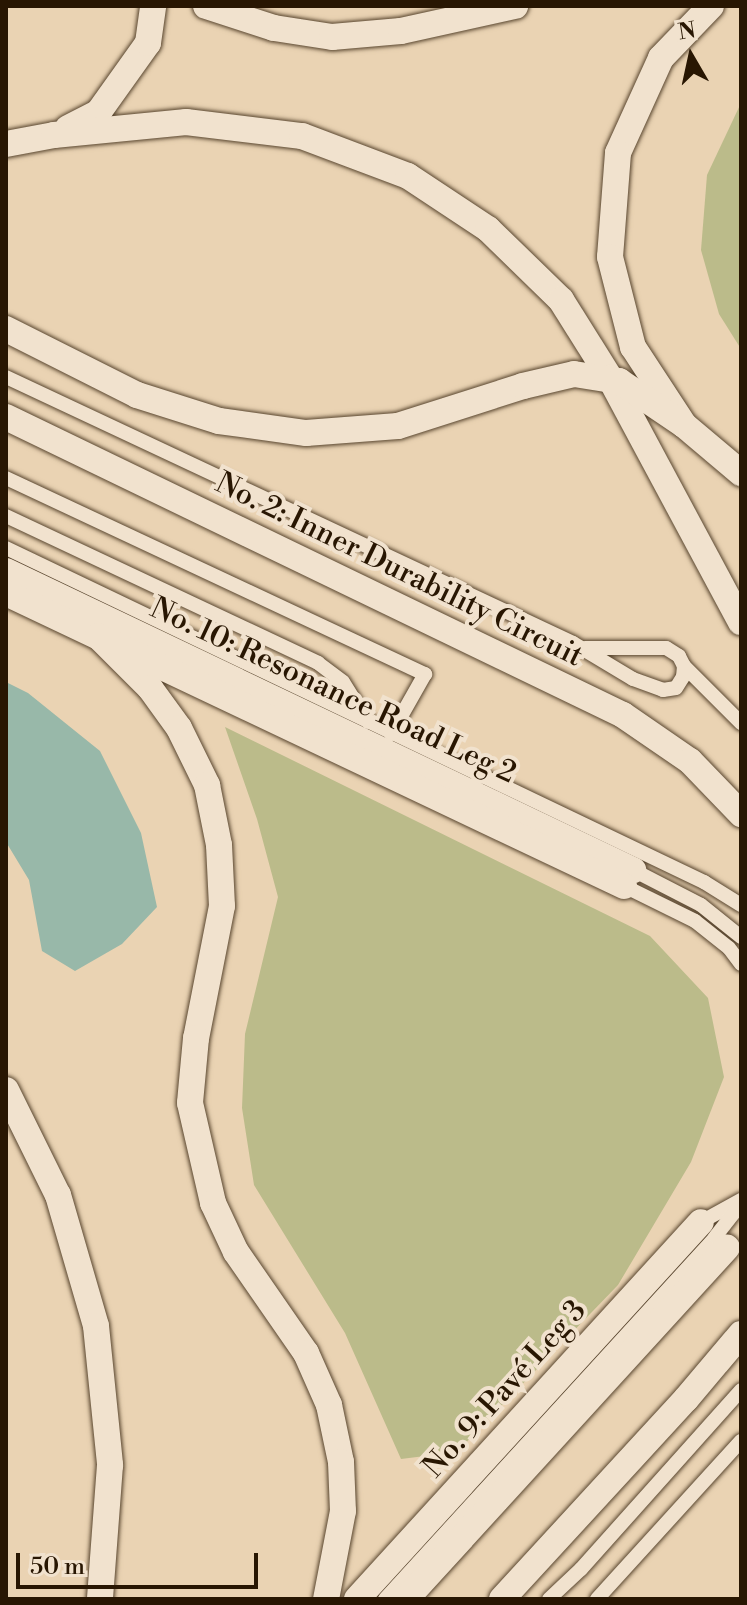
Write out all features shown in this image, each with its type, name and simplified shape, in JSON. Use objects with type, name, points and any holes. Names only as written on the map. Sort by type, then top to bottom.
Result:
[{"type":"street","points":[[54,135],[98,113],[148,43],[153,6]]},
{"type":"street","points":[[206,6],[274,28],[332,37],[401,31],[515,6]]},
{"type":"street","points":[[684,425],[633,347],[610,257],[618,153],[661,58],[711,6]]},
{"type":"street","points":[[6,144],[54,135],[201,124],[302,136],[408,176],[488,229],[561,300],[610,378],[741,622]]},
{"type":"street","points":[[6,329],[137,395],[219,421],[306,433],[398,426],[523,386],[574,374],[610,378],[684,425],[741,473]]},
{"type":"street","name":"No. 2: Inner Durability Circuit","points":[[6,417],[623,715],[690,761],[741,814]]},
{"type":"street","name":"No. 10: Resonance Road Leg 2","points":[[6,571],[628,878]]},
{"type":"street","points":[[6,593],[628,878]]},
{"type":"street","points":[[98,636],[150,688],[179,728],[207,785],[219,845],[222,906],[196,1038],[190,1103],[213,1203],[236,1252],[306,1353],[329,1405],[341,1462],[343,1511],[326,1599]]},
{"type":"street","points":[[6,1090],[58,1195],[96,1326],[110,1465],[100,1599]]},
{"type":"street","name":"No. 9: Pavé Leg 3","points":[[357,1599],[701,1222]]},
{"type":"street","points":[[406,1599],[727,1247]]},
{"type":"street","points":[[502,1599],[686,1399],[741,1334]]},
{"type":"lane","points":[[6,377],[585,648],[633,679],[663,690],[676,688],[684,666]]},
{"type":"lane","points":[[6,478],[425,674],[391,734]]},
{"type":"lane","points":[[6,516],[318,663],[343,682],[368,723]]},
{"type":"lane","points":[[6,548],[704,882],[741,905]]},
{"type":"lane","points":[[585,648],[655,645],[679,656],[684,666],[741,723]]},
{"type":"lane","points":[[628,878],[701,905],[741,937]]},
{"type":"lane","points":[[628,878],[695,921],[729,948],[741,964]]},
{"type":"lane","points":[[701,1222],[741,1202]]},
{"type":"lane","points":[[385,1599],[715,1237],[741,1202]]},
{"type":"lane","points":[[727,1247],[741,1212]]},
{"type":"lane","points":[[549,1599],[581,1569],[741,1390]]},
{"type":"lane","points":[[597,1599],[741,1441]]},
{"type":"green space","points":[[741,103],[741,349],[719,314],[701,250],[707,175]]},
{"type":"green space","points":[[225,727],[650,936],[708,998],[724,1077],[691,1162],[618,1285],[457,1452],[401,1459],[345,1333],[254,1185],[242,1108],[245,1034],[278,897],[257,819]]},
{"type":"shaded area","points":[[6,682],[28,693],[100,751],[141,833],[157,907],[122,944],[75,971],[42,951],[29,880],[6,842]]}]
